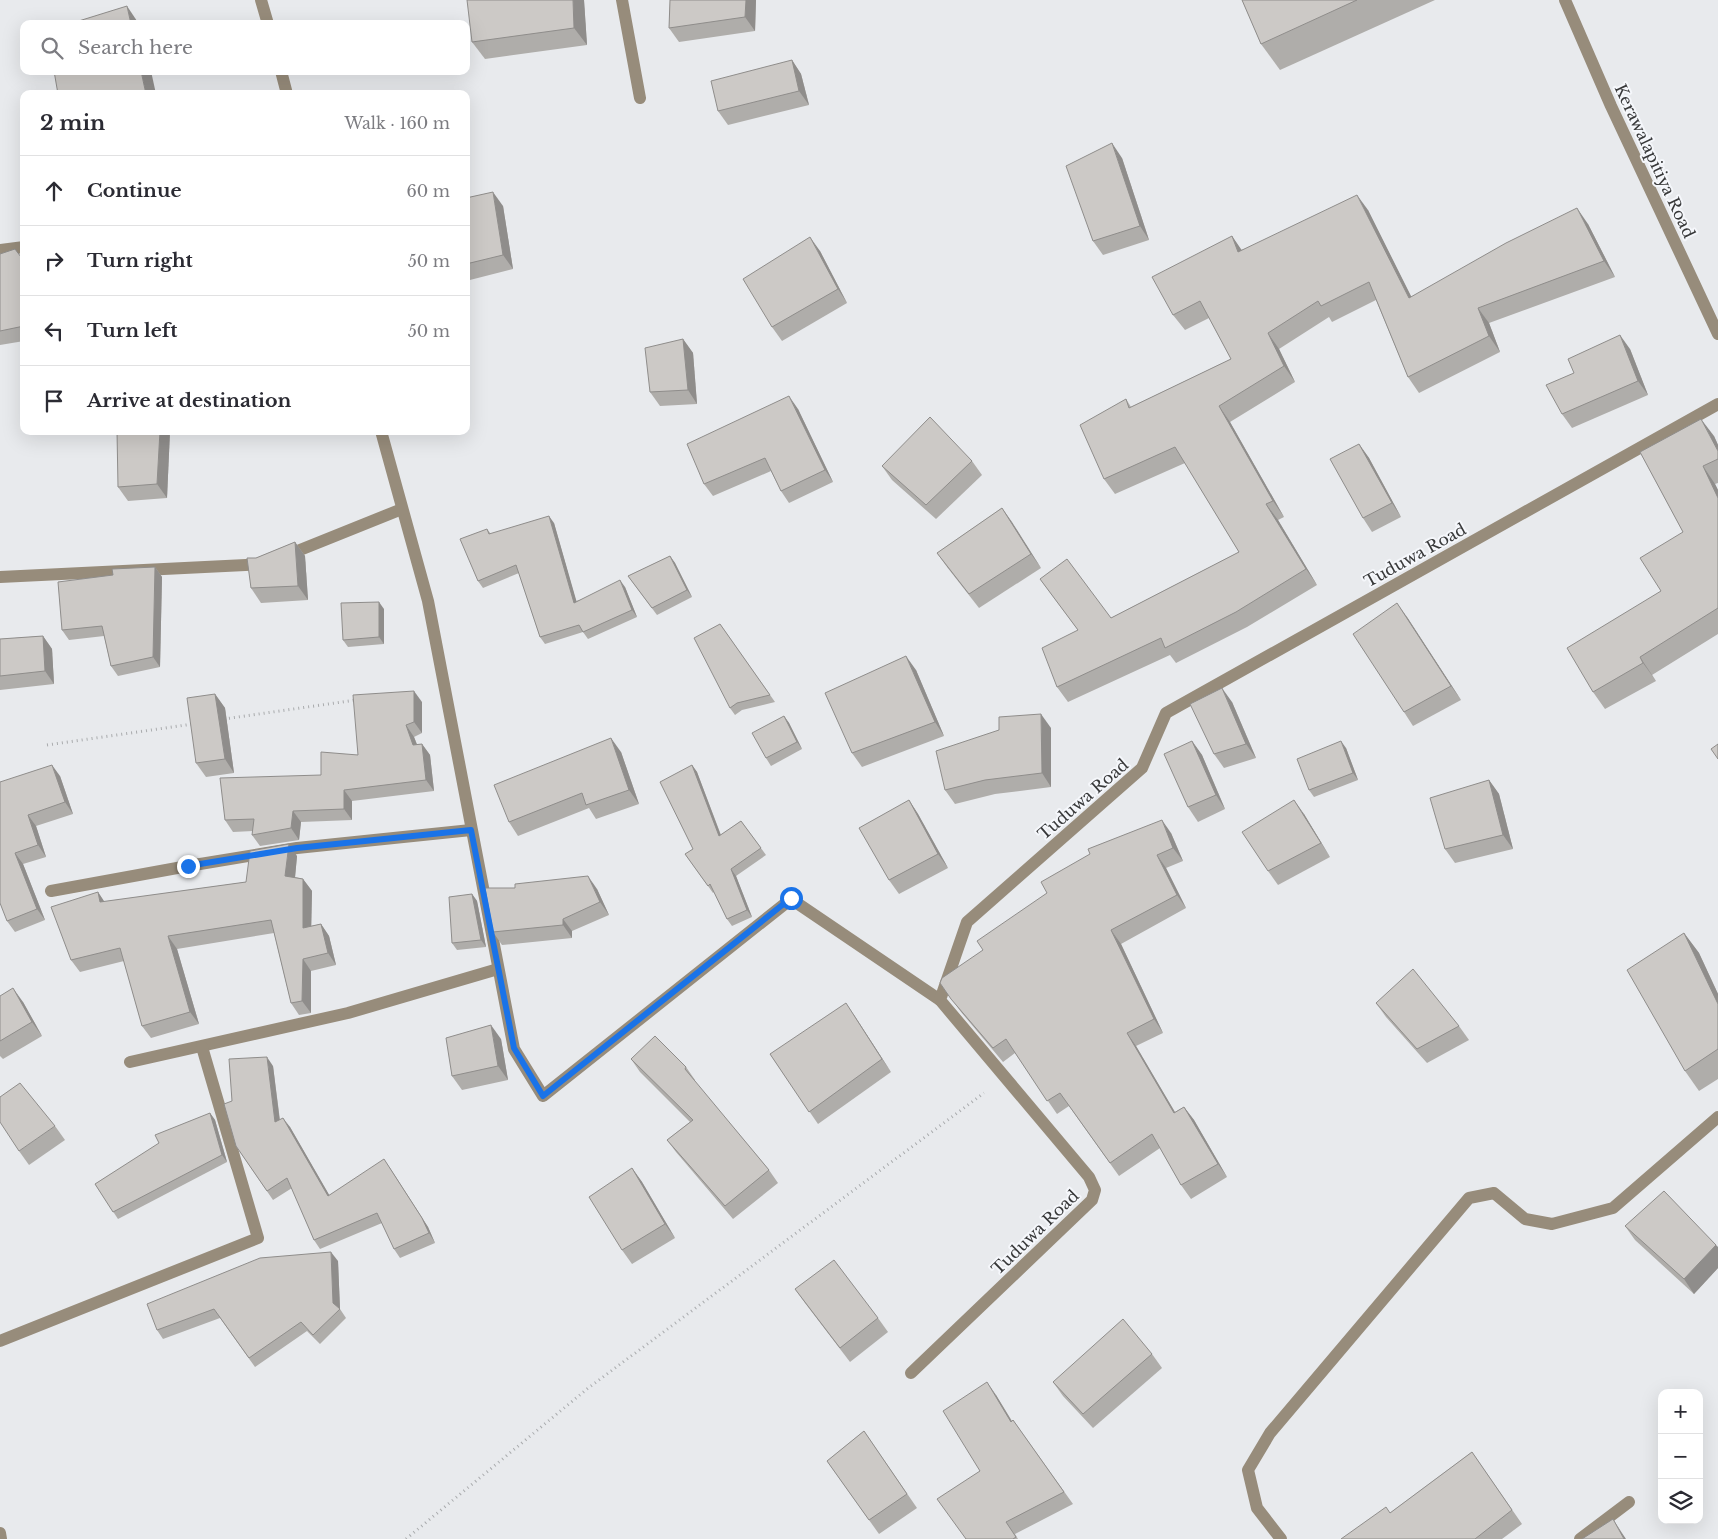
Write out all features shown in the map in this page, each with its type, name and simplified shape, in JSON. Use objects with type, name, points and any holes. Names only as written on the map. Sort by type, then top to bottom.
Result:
[{"type":"street","points":[[261,0],[267,20]]},
{"type":"street","points":[[622,0],[640,98]]},
{"type":"street","name":"Kerawalapitiya Road","points":[[1565,0],[1611,106],[1718,334]]},
{"type":"street","points":[[282,75],[286,90]]},
{"type":"street","points":[[0,250],[20,248]]},
{"type":"street","name":"Tuduwa Road","points":[[911,1373],[1092,1200],[1095,1190],[1089,1177],[940,1000],[967,922],[1142,768],[1166,713],[1718,404]]},
{"type":"street","points":[[381,435],[428,601],[514,1048],[543,1096],[791,898],[940,1000]]},
{"type":"street","points":[[0,577],[263,564],[402,509]]},
{"type":"street","points":[[51,891],[297,848],[471,830]]},
{"type":"street","points":[[130,1062],[348,1013],[498,969]]},
{"type":"street","points":[[0,1341],[258,1238],[202,1047]]},
{"type":"street","points":[[1281,1539],[1257,1508],[1248,1470],[1270,1433],[1469,1198],[1494,1193],[1525,1219],[1552,1224],[1613,1208],[1718,1117]]},
{"type":"street","points":[[1580,1539],[1628,1502]]},
{"type":"street","points":[[0,1533],[1,1539]]},
{"type":"path","points":[[221,720],[356,700]]},
{"type":"path","points":[[46,745],[201,722]]},
{"type":"path","points":[[406,1539],[587,1390],[1005,1078]]},
{"type":"building","points":[[467,0],[573,0],[574,28],[472,42]]},
{"type":"building","points":[[670,0],[746,0],[745,17],[669,28]]},
{"type":"building","points":[[1242,0],[1357,0],[1261,44]]},
{"type":"building","points":[[127,6],[130,20],[82,20]]},
{"type":"building","points":[[792,60],[799,91],[718,111],[711,81]]},
{"type":"building","points":[[55,75],[142,75],[145,90],[57,90]]},
{"type":"building","points":[[1112,143],[1140,226],[1093,241],[1066,166]]},
{"type":"building","points":[[493,192],[503,255],[470,263],[470,197]]},
{"type":"building","points":[[1357,195],[1409,298],[1506,243],[1577,208],[1604,261],[1478,308],[1489,336],[1408,377],[1369,282],[1321,306],[1318,301],[1268,333],[1284,366],[1219,406],[1273,501],[1266,504],[1306,569],[1236,612],[1165,648],[1161,638],[1057,687],[1042,648],[1078,630],[1040,579],[1067,559],[1111,618],[1239,552],[1175,447],[1104,479],[1080,425],[1126,399],[1129,408],[1231,359],[1200,301],[1173,315],[1152,277],[1232,236],[1238,252]]},
{"type":"building","points":[[810,237],[838,289],[772,327],[743,279]]},
{"type":"building","points":[[15,249],[20,256],[20,327],[0,331],[0,254]]},
{"type":"building","points":[[1620,335],[1638,381],[1562,414],[1546,385],[1574,373],[1568,359]]},
{"type":"building","points":[[683,339],[688,390],[650,392],[645,348]]},
{"type":"building","points":[[789,396],[825,470],[781,491],[765,458],[704,484],[687,444]]},
{"type":"building","points":[[930,417],[972,461],[926,505],[882,466]]},
{"type":"building","points":[[1701,419],[1718,451],[1718,459],[1703,466],[1718,498],[1718,608],[1640,657],[1643,663],[1593,692],[1567,648],[1661,591],[1640,558],[1683,532],[1640,452]]},
{"type":"building","points":[[117,435],[160,435],[157,484],[118,487]]},
{"type":"building","points":[[1359,444],[1392,503],[1363,518],[1330,459]]},
{"type":"building","points":[[1002,508],[1031,554],[969,594],[937,553]]},
{"type":"building","points":[[549,516],[574,603],[620,580],[632,610],[583,632],[579,625],[540,637],[516,565],[478,581],[460,539],[487,529],[489,534]]},
{"type":"building","points":[[295,542],[298,586],[251,588],[247,558],[256,558]]},
{"type":"building","points":[[670,556],[687,590],[652,608],[628,576]]},
{"type":"building","points":[[155,567],[153,657],[111,666],[102,626],[62,630],[58,582],[113,575],[112,569]]},
{"type":"building","points":[[379,602],[379,637],[343,640],[341,603]]},
{"type":"building","points":[[1397,603],[1451,686],[1404,712],[1353,634]]},
{"type":"building","points":[[720,624],[770,695],[737,703],[730,708],[694,638]]},
{"type":"building","points":[[43,636],[45,671],[0,676],[0,639]]},
{"type":"building","points":[[906,656],[935,722],[852,753],[825,693]]},
{"type":"building","points":[[1222,688],[1246,744],[1214,754],[1190,704]]},
{"type":"building","points":[[414,691],[414,722],[406,725],[413,745],[422,744],[426,780],[344,790],[344,809],[293,811],[291,828],[252,835],[254,819],[225,820],[220,778],[321,775],[321,752],[358,755],[353,695]]},
{"type":"building","points":[[215,694],[225,759],[196,763],[187,698]]},
{"type":"building","points":[[1041,714],[1042,773],[985,780],[945,790],[936,751],[999,730],[999,717]]},
{"type":"building","points":[[784,716],[797,742],[766,758],[752,733]]},
{"type":"building","points":[[611,738],[629,790],[586,805],[582,793],[509,822],[494,785]]},
{"type":"building","points":[[1192,741],[1216,795],[1188,807],[1164,754]]},
{"type":"building","points":[[1341,741],[1353,773],[1309,790],[1297,759]]},
{"type":"building","points":[[1718,744],[1718,759],[1711,749]]},
{"type":"building","points":[[52,765],[65,802],[28,815],[38,845],[15,853],[37,909],[7,921],[0,903],[0,782]]},
{"type":"building","points":[[692,765],[719,836],[741,821],[761,848],[731,869],[747,910],[727,919],[710,884],[708,886],[685,854],[693,849],[660,782]]},
{"type":"building","points":[[1489,780],[1503,835],[1445,849],[1430,798]]},
{"type":"building","points":[[909,800],[938,854],[889,880],[859,828]]},
{"type":"building","points":[[1294,800],[1321,843],[1268,871],[1242,832]]},
{"type":"building","points":[[1162,820],[1173,848],[1157,855],[1177,895],[1111,930],[1154,1019],[1127,1033],[1174,1113],[1184,1107],[1218,1164],[1181,1185],[1152,1134],[1110,1163],[1060,1093],[1047,1101],[1006,1039],[993,1048],[951,999],[940,983],[942,978],[983,950],[977,941],[1047,893],[1041,882],[1090,854],[1088,849]]},
{"type":"building","points":[[289,844],[285,876],[303,879],[303,928],[321,924],[328,953],[303,959],[302,1001],[291,1003],[271,920],[168,936],[190,1012],[142,1026],[120,948],[71,960],[51,907],[98,892],[100,902],[246,882],[250,851]]},
{"type":"building","points":[[588,876],[600,902],[563,919],[563,925],[493,932],[485,888],[515,888],[515,884]]},
{"type":"building","points":[[472,894],[481,940],[452,943],[449,897]]},
{"type":"building","points":[[1684,933],[1718,1004],[1718,1049],[1685,1071],[1627,970]]},
{"type":"building","points":[[1413,969],[1459,1026],[1417,1049],[1376,1003]]},
{"type":"building","points":[[13,988],[32,1022],[0,1041],[0,996]]},
{"type":"building","points":[[846,1003],[882,1059],[809,1112],[770,1054]]},
{"type":"building","points":[[491,1025],[498,1066],[452,1076],[446,1038]]},
{"type":"building","points":[[655,1036],[686,1067],[685,1069],[769,1170],[725,1206],[667,1140],[693,1120],[631,1059]]},
{"type":"building","points":[[267,1057],[275,1122],[283,1118],[328,1196],[384,1159],[422,1218],[429,1233],[394,1249],[377,1213],[314,1240],[287,1178],[267,1191],[236,1146],[224,1104],[232,1101],[229,1059]]},
{"type":"building","points":[[20,1083],[55,1126],[19,1151],[0,1122],[0,1097]]},
{"type":"building","points":[[210,1113],[222,1155],[113,1212],[95,1184],[159,1143],[155,1135]]},
{"type":"building","points":[[632,1168],[665,1224],[622,1250],[589,1197]]},
{"type":"building","points":[[1664,1191],[1716,1245],[1684,1279],[1625,1226]]},
{"type":"building","points":[[331,1252],[333,1303],[340,1309],[313,1335],[301,1322],[249,1358],[214,1309],[157,1330],[147,1304],[260,1258]]},
{"type":"building","points":[[834,1260],[878,1318],[840,1348],[795,1289]]},
{"type":"building","points":[[1123,1319],[1152,1354],[1083,1414],[1053,1382]]},
{"type":"building","points":[[987,1382],[1011,1422],[1013,1420],[1064,1492],[1006,1522],[1016,1537],[1013,1539],[966,1539],[937,1499],[980,1471],[943,1411]]},
{"type":"building","points":[[864,1431],[907,1494],[869,1520],[827,1461]]},
{"type":"building","points":[[1472,1452],[1512,1510],[1475,1539],[1341,1539],[1386,1507],[1390,1513]]},
{"type":"building","points":[[1613,1519],[1624,1539],[1582,1539]]},
{"type":"route","points":[[188,866],[297,848],[471,830],[514,1048],[543,1096],[791,898]]}]
